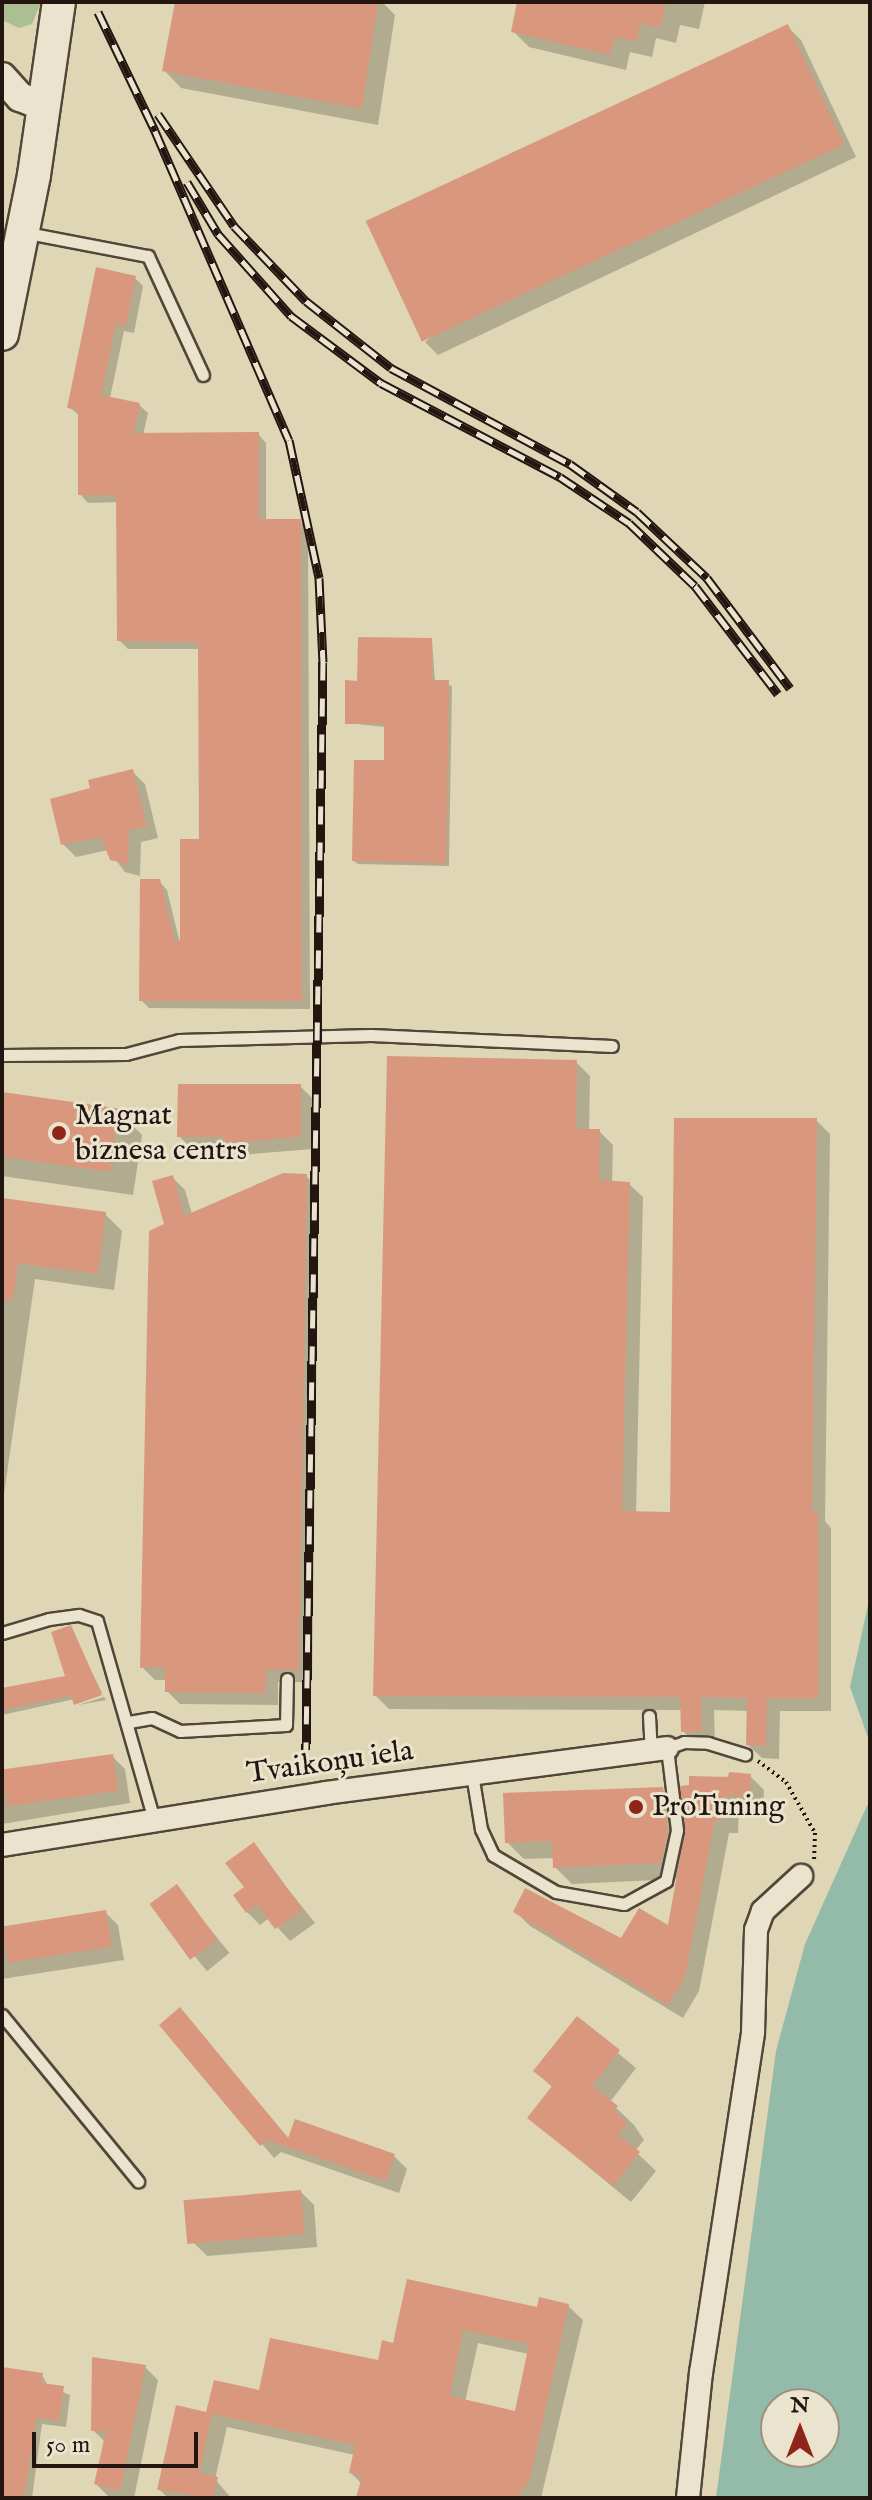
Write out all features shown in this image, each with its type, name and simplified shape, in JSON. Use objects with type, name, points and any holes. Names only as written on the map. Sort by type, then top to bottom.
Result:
[{"type":"main road","points":[[2,334],[44,106],[59,2]]},
{"type":"street","points":[[2,77],[20,97],[44,106]]},
{"type":"street","name":"Tvaikoņu iela","points":[[2,1845],[472,1774],[659,1750]]},
{"type":"street","points":[[688,2498],[701,2373],[753,2032],[756,1930],[763,1911],[801,1876]]},
{"type":"lane","points":[[22,232],[148,256],[203,375]]},
{"type":"lane","points":[[2,1055],[126,1054],[179,1040],[371,1035],[612,1046]]},
{"type":"lane","points":[[2,1633],[49,1619],[79,1615],[97,1621],[129,1722],[154,1820]]},
{"type":"lane","points":[[129,1722],[152,1718],[180,1731],[286,1725],[287,1679]]},
{"type":"lane","points":[[472,1774],[481,1829],[493,1855],[556,1892],[624,1904],[666,1881],[677,1830],[649,1716]]},
{"type":"lane","points":[[659,1750],[684,1742],[708,1743],[745,1754]]},
{"type":"lane","points":[[2,2015],[138,2181]]},
{"type":"path","points":[[745,1754],[786,1782],[815,1833],[814,1862],[801,1876]]},
{"type":"shaded area","points":[[2,2],[41,2],[32,24],[19,28],[2,20]]},
{"type":"shaded area","points":[[870,1596],[870,1743],[850,1687]]},
{"type":"shaded area","points":[[870,1799],[870,2498],[716,2498],[776,2051],[805,1944]]},
{"type":"building","points":[[175,2],[378,2],[362,109],[162,71]]},
{"type":"building","points":[[517,2],[666,2],[660,28],[640,24],[636,42],[615,37],[610,55],[511,32]]},
{"type":"building","points":[[788,24],[844,145],[422,341],[366,221]]},
{"type":"building","points":[[96,267],[136,276],[126,326],[116,324],[101,395],[140,403],[134,433],[259,432],[259,519],[301,519],[302,1001],[139,1001],[140,879],[160,879],[175,941],[180,940],[180,839],[199,839],[198,642],[117,641],[116,495],[78,495],[78,410],[67,408]]},
{"type":"building","points":[[358,637],[432,638],[432,680],[449,680],[446,863],[352,861],[354,760],[384,760],[384,724],[345,724],[345,680],[357,681]]},
{"type":"building","points":[[133,769],[147,826],[129,830],[128,864],[110,860],[101,837],[61,845],[50,799],[90,788],[88,780]]},
{"type":"building","points":[[387,1056],[577,1060],[576,1129],[600,1129],[599,1180],[630,1182],[622,1511],[670,1512],[674,1118],[817,1118],[812,1512],[818,1512],[818,1698],[767,1698],[766,1746],[746,1745],[747,1698],[701,1697],[702,1731],[681,1732],[680,1697],[373,1696]]},
{"type":"building","points":[[178,1084],[301,1084],[301,1137],[225,1143],[225,1137],[177,1137]]},
{"type":"building","name":"Magnat biznesa centrs","points":[[2,1092],[119,1108],[110,1172],[2,1157]]},
{"type":"building","points":[[283,1173],[307,1174],[299,1670],[266,1670],[266,1693],[165,1692],[165,1667],[140,1668],[149,1231],[164,1224],[152,1181],[173,1175],[184,1216]]},
{"type":"building","points":[[2,1198],[106,1212],[98,1274],[18,1263],[13,1300],[2,1299]]},
{"type":"building","points":[[71,1625],[102,1695],[74,1705],[71,1696],[2,1710],[2,1688],[65,1676],[51,1632]]},
{"type":"building","points":[[113,1754],[118,1791],[7,1806],[2,1770]]},
{"type":"building","points":[[729,1772],[751,1774],[750,1797],[725,1795],[724,1820],[715,1820],[685,1977],[668,2005],[513,1912],[525,1888],[621,1938],[639,1908],[668,1925],[685,1831],[680,1786],[689,1785],[689,1776],[728,1777]]},
{"type":"building","points":[[663,1787],[668,1830],[661,1863],[553,1868],[552,1841],[505,1843],[503,1793]]},
{"type":"building","points":[[254,1842],[303,1910],[275,1929],[257,1905],[246,1913],[233,1895],[244,1887],[225,1863]]},
{"type":"building","points":[[177,1884],[218,1940],[190,1960],[149,1904]]},
{"type":"building","points":[[106,1910],[112,1947],[8,1963],[2,1926]]},
{"type":"building","points":[[180,2007],[288,2138],[295,2119],[395,2154],[386,2181],[267,2140],[260,2146],[159,2025]]},
{"type":"building","points":[[577,2016],[620,2050],[592,2086],[618,2106],[614,2111],[628,2122],[618,2135],[640,2152],[613,2186],[527,2118],[552,2086],[533,2071]]},
{"type":"building","points":[[301,2190],[305,2234],[187,2244],[183,2200]]},
{"type":"building","points":[[407,2279],[537,2307],[539,2297],[569,2304],[530,2479],[517,2498],[356,2498],[362,2476],[349,2473],[355,2445],[212,2414],[199,2473],[218,2477],[213,2498],[157,2490],[176,2405],[206,2412],[214,2380],[259,2390],[270,2338],[378,2360],[382,2340],[393,2343]],"holes":[[[463,2330],[529,2344],[515,2411],[450,2396]]]},
{"type":"building","points":[[92,2357],[146,2365],[120,2491],[94,2484],[106,2431],[91,2431]]},
{"type":"building","points":[[2,2367],[43,2373],[41,2383],[64,2386],[59,2421],[36,2418],[24,2498],[2,2498]]},
{"type":"railway","points":[[98,12],[155,131],[289,440],[319,578],[323,662],[306,1750]]},
{"type":"railway","points":[[158,114],[234,226],[306,301],[391,368],[570,464],[637,512],[707,578],[790,688]]},
{"type":"railway","points":[[187,182],[218,234],[291,316],[381,383],[560,477],[629,523],[695,586],[778,694]]},
{"type":"place","name":"Magnat biznesa centrs","points":[[59,1133]]},
{"type":"place","name":"ProTuning","points":[[636,1807]]}]
